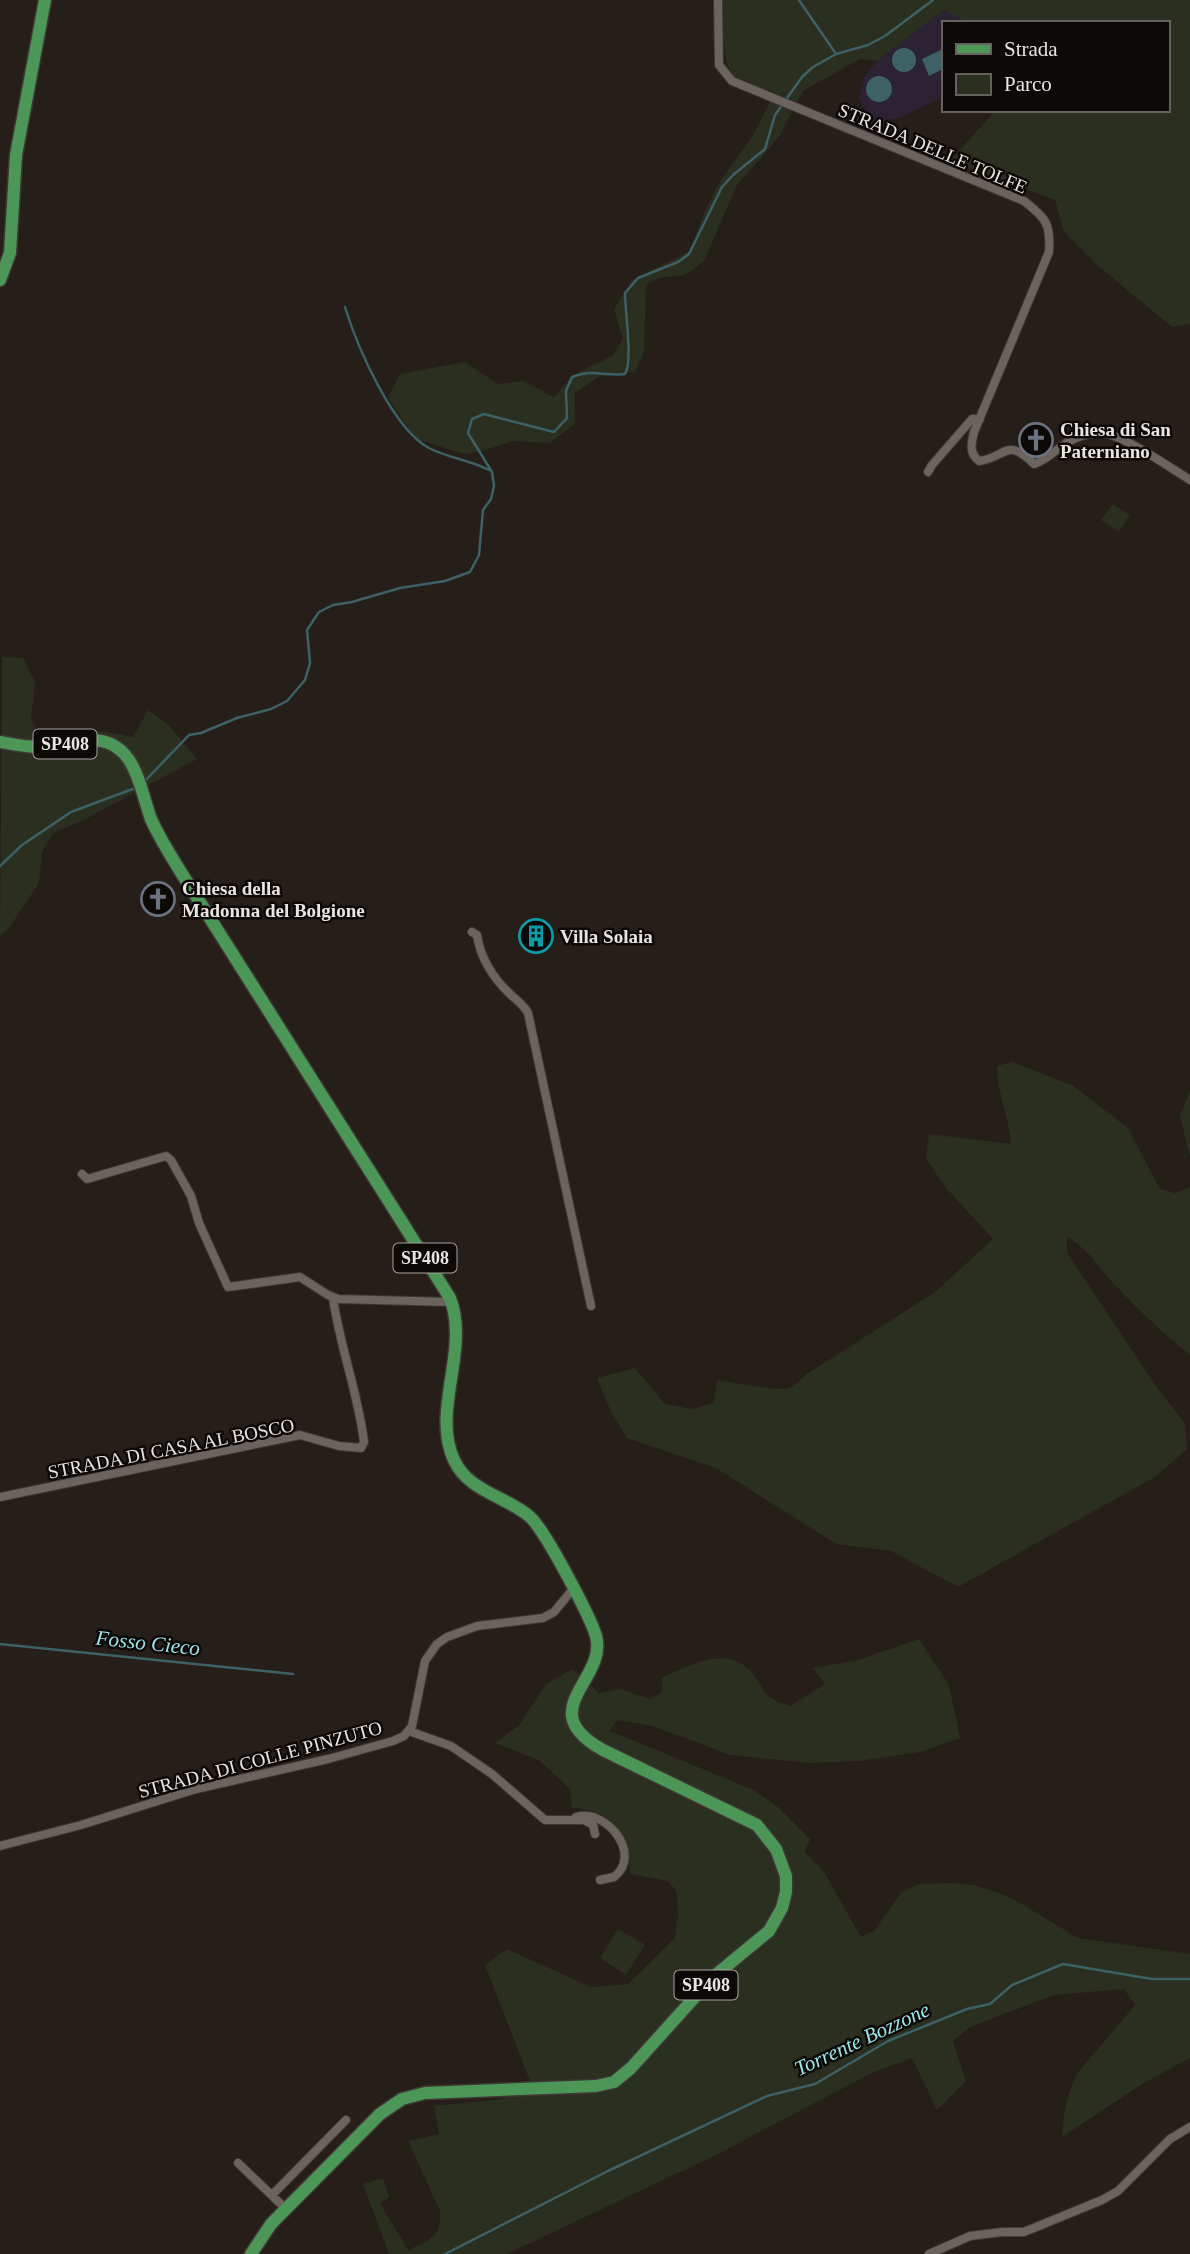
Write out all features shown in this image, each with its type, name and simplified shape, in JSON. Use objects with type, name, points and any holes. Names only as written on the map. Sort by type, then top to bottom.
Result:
[{"type":"main road","points":[[0,280],[10,253],[15,163],[46,0]]},
{"type":"main road","name":"SP408","points":[[0,742],[41,747],[98,740],[113,745],[126,756],[138,774],[152,820],[177,866],[452,1302],[457,1326],[447,1433],[454,1460],[470,1482],[534,1520],[593,1630],[597,1647],[594,1664],[573,1701],[573,1716],[579,1731],[594,1745],[607,1752],[743,1817],[762,1829],[776,1849],[785,1871],[786,1892],[780,1913],[766,1934],[716,1975],[618,2080],[591,2087],[425,2093],[402,2099],[380,2114],[286,2209],[264,2233],[251,2254]]},
{"type":"street","name":"STRADA DELLE TOLFE","points":[[718,0],[719,65],[732,81],[1024,201],[1048,223],[1051,237],[1049,252],[980,419],[971,447],[974,457],[979,461],[1007,449],[1017,450],[1034,464],[1075,438],[1103,433],[1121,439],[1190,480]]},
{"type":"street","points":[[928,472],[972,419],[980,419]]},
{"type":"street","points":[[472,932],[477,935],[487,966],[507,991],[524,1005],[528,1013],[591,1306]]},
{"type":"street","points":[[82,1174],[91,1180],[114,1170],[166,1156],[172,1160],[191,1196],[199,1223],[228,1287],[300,1278],[333,1298],[452,1302]]},
{"type":"street","name":"STRADA DI CASA AL BOSCO","points":[[0,1497],[300,1435],[339,1446],[362,1448],[364,1442],[359,1406],[333,1298]]},
{"type":"street","name":"STRADA DI COLLE PINZUTO","points":[[0,1846],[81,1825],[196,1789],[328,1759],[393,1741],[412,1726],[425,1661],[436,1644],[460,1631],[477,1626],[543,1618],[558,1609],[573,1590]]},
{"type":"street","points":[[409,1731],[451,1746],[492,1774],[545,1820],[589,1821],[595,1834]]},
{"type":"street","points":[[564,1820],[584,1814],[593,1816],[611,1826],[620,1838],[624,1851],[623,1865],[614,1877],[600,1880]]},
{"type":"street","points":[[272,2195],[346,2120]]},
{"type":"street","points":[[929,2254],[970,2236],[1024,2232],[1102,2200],[1124,2185],[1170,2139],[1190,2127]]},
{"type":"street","points":[[238,2163],[286,2209]]},
{"type":"shaded area","points":[[944,10],[964,21],[942,21],[942,97],[899,118],[873,122],[859,99],[864,77],[877,61]]},
{"type":"green space","points":[[723,0],[1190,0],[1190,324],[1172,327],[1098,266],[1064,232],[1055,200],[950,161],[994,112],[1169,112],[1169,21],[964,21],[944,10],[877,61],[860,59],[803,91],[779,137],[737,185],[704,261],[685,275],[659,278],[646,285],[644,352],[635,372],[598,377],[575,393],[575,424],[550,443],[512,441],[480,452],[464,454],[416,439],[388,398],[400,374],[465,362],[498,384],[523,381],[554,397],[575,374],[612,356],[623,339],[614,309],[632,280],[690,251],[704,213],[720,181],[752,137],[775,92],[738,80],[728,65],[724,43]]},
{"type":"green space","points":[[1113,504],[1130,515],[1119,532],[1101,520]]},
{"type":"green space","points":[[2,657],[23,658],[35,682],[31,719],[39,734],[90,729],[133,737],[148,710],[169,725],[197,759],[82,821],[53,833],[42,852],[39,883],[9,928],[0,936]]},
{"type":"green space","points":[[1012,1062],[1072,1085],[1128,1128],[1160,1189],[1175,1193],[1190,1187],[1190,1355],[1143,1314],[1087,1253],[1067,1237],[1067,1253],[1155,1385],[1185,1423],[1187,1449],[1155,1477],[958,1587],[891,1551],[836,1544],[716,1468],[627,1438],[611,1412],[597,1378],[635,1368],[665,1404],[692,1409],[714,1403],[717,1380],[766,1388],[789,1388],[935,1292],[993,1239],[946,1188],[926,1159],[929,1134],[1011,1144],[997,1066]]},
{"type":"green space","points":[[1190,1091],[1190,1157],[1180,1116]]},
{"type":"green space","points":[[919,1639],[949,1685],[960,1738],[920,1752],[859,1761],[810,1763],[730,1755],[653,1726],[617,1720],[610,1731],[754,1790],[779,1808],[810,1839],[805,1852],[824,1872],[861,1937],[874,1931],[901,1893],[919,1884],[951,1883],[973,1885],[1002,1894],[1078,1938],[1190,1954],[1190,2058],[1142,2084],[1062,2137],[1066,2103],[1079,2071],[1135,2005],[1124,1989],[1054,1995],[970,2027],[953,2041],[966,2081],[937,2110],[912,2058],[872,2073],[716,2155],[507,2254],[389,2254],[363,2184],[383,2178],[389,2197],[380,2203],[408,2250],[433,2236],[439,2226],[440,2211],[408,2141],[439,2134],[434,2106],[535,2094],[485,1965],[507,1949],[591,1987],[628,1984],[675,1938],[678,1914],[676,1890],[667,1881],[630,1874],[626,1847],[617,1827],[600,1814],[572,1808],[570,1789],[539,1760],[495,1743],[519,1725],[546,1684],[572,1669],[599,1693],[621,1689],[650,1699],[662,1692],[662,1678],[672,1673],[708,1660],[731,1659],[751,1672],[766,1694],[790,1706],[825,1684],[813,1668],[858,1660]]},
{"type":"green space","points":[[618,1929],[645,1945],[626,1975],[600,1958]]},
{"type":"water","points":[[904,48],[913,51],[916,60],[913,69],[904,72],[895,69],[892,60],[895,51]]},
{"type":"water","points":[[942,49],[942,70],[929,76],[922,59]]},
{"type":"water","points":[[879,76],[888,80],[892,89],[888,98],[879,102],[870,98],[866,89],[870,80]]},
{"type":"waterway","points":[[799,0],[836,54]]},
{"type":"waterway","points":[[143,783],[189,735],[271,709],[287,701],[305,680],[310,663],[307,630],[319,612],[333,605],[400,588],[445,581],[470,572],[479,555],[483,510],[491,499],[494,486],[492,472],[468,433],[472,419],[484,414],[554,432],[567,418],[566,391],[572,377],[586,373],[625,374],[629,347],[625,293],[638,278],[678,262],[689,254],[722,187],[765,149],[775,115],[802,77],[813,67],[836,54],[868,45],[885,36],[933,0]]},
{"type":"waterway","points":[[345,307],[378,385],[389,405],[415,438],[429,448],[489,470]]},
{"type":"waterway","points":[[0,866],[22,845],[71,812],[138,787]]},
{"type":"waterway","name":"Fosso Cieco","points":[[0,1644],[293,1674]]},
{"type":"waterway","name":"Torrente Bozzone","points":[[445,2254],[608,2171],[767,2096],[815,2084],[888,2041],[967,2009],[990,2004],[1012,1985],[1063,1964],[1152,1979],[1190,1979]]},
{"type":"place","name":"Chiesa di San Paterniano","points":[[1036,440]]},
{"type":"place","name":"Chiesa della Madonna del Bolgione","points":[[158,899]]},
{"type":"place","name":"Villa Solaia","points":[[536,936]]}]
